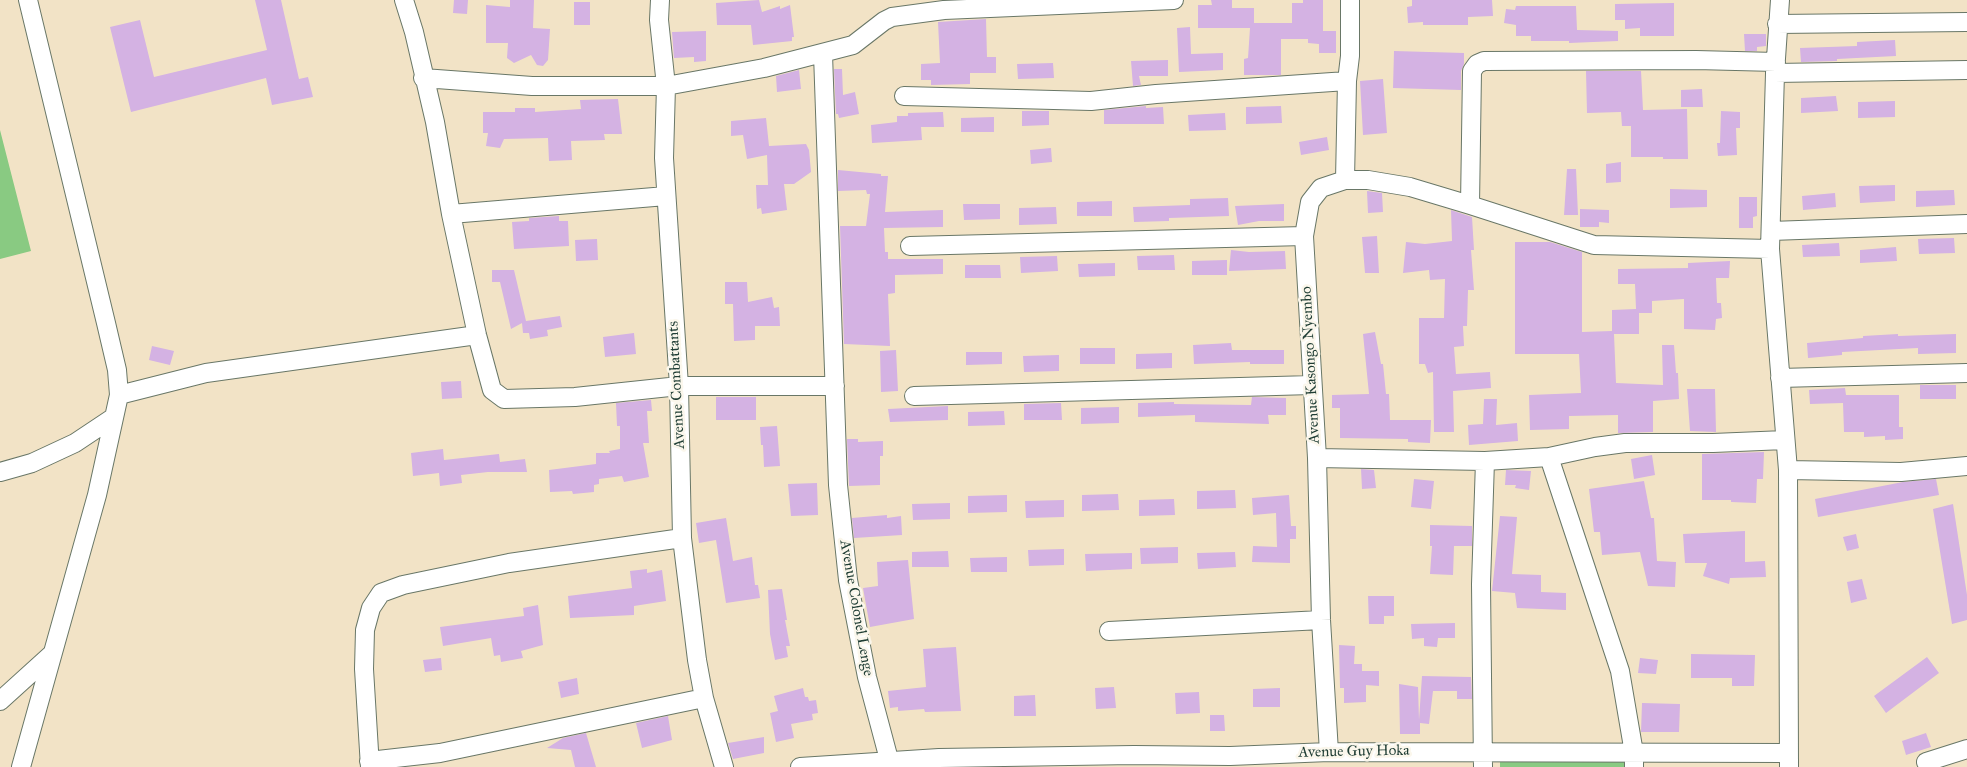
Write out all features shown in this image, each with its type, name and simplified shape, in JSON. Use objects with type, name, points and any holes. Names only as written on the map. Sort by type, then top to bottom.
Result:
[{"type":"street","points":[[21,767],[97,495],[119,395],[116,370],[106,324],[28,0]]},
{"type":"street","points":[[404,0],[414,32],[423,78],[435,122],[451,214],[477,335],[492,390],[504,399],[575,397],[679,386],[835,386]]},
{"type":"street","name":"Avenue Combattants","points":[[660,0],[659,20],[666,86],[664,158],[679,386],[682,538],[697,660],[704,698],[724,767]]},
{"type":"street","points":[[423,78],[532,86],[666,86],[764,68],[853,45],[892,17],[944,10],[1174,0]]},
{"type":"street","points":[[1345,180],[1347,81],[1350,56],[1350,0]]},
{"type":"street","points":[[1780,0],[1775,67],[1770,249],[1784,440],[1788,470],[1789,760]]},
{"type":"street","points":[[1777,24],[1967,22]]},
{"type":"street","name":"Avenue Colonel Lenge","points":[[823,54],[838,485],[848,580],[867,677],[890,764]]},
{"type":"street","points":[[1470,205],[1472,71],[1476,64],[1484,61],[1967,70]]},
{"type":"street","points":[[904,96],[1091,100],[1347,81]]},
{"type":"street","name":"Avenue Kasongo Nyembo","points":[[1329,752],[1321,620],[1317,458],[1304,236],[1310,202],[1321,188],[1345,180],[1368,180],[1410,188],[1470,205],[1594,246],[1770,249]]},
{"type":"street","points":[[451,214],[666,196]]},
{"type":"street","points":[[1771,231],[1967,224]]},
{"type":"street","points":[[910,246],[1304,236]]},
{"type":"street","points":[[119,395],[206,373],[477,335]]},
{"type":"street","points":[[1780,378],[1967,373]]},
{"type":"street","points":[[914,396],[1312,386]]},
{"type":"street","points":[[0,472],[32,463],[75,444],[114,417]]},
{"type":"street","points":[[1317,458],[1485,461],[1549,457],[1595,447],[1625,443],[1712,443],[1784,440]]},
{"type":"street","points":[[1549,457],[1620,671],[1634,760]]},
{"type":"street","points":[[1483,759],[1481,584],[1485,461]]},
{"type":"street","points":[[1788,470],[1901,472],[1967,466]]},
{"type":"street","points":[[682,538],[509,563],[403,585],[381,594],[371,608],[365,630],[364,669],[370,764],[440,753],[704,698]]},
{"type":"street","points":[[1109,632],[1321,620]]},
{"type":"street","points":[[0,701],[53,653]]},
{"type":"street","points":[[1926,762],[1967,749]]},
{"type":"street","name":"Avenue Guy Hoka","points":[[800,767],[890,764],[1231,762],[1329,752],[1483,759],[1789,760]]},
{"type":"green space","points":[[0,130],[31,251],[0,259]]},
{"type":"green space","points":[[1626,757],[1626,767],[1500,767],[1500,758]]},
{"type":"building","points":[[255,0],[281,0],[299,79],[308,77],[313,97],[272,105],[266,78],[131,112],[110,27],[140,20],[154,77],[267,50]]},
{"type":"building","points":[[454,0],[468,0],[467,14],[453,13]]},
{"type":"building","points":[[510,0],[534,0],[533,28],[550,29],[548,60],[543,66],[537,65],[531,55],[514,63],[507,58],[508,43],[486,43],[486,5],[510,7]]},
{"type":"building","points":[[759,0],[762,12],[790,5],[794,37],[792,37],[792,41],[753,45],[751,25],[717,25],[716,3]]},
{"type":"building","points":[[1211,0],[1232,0],[1232,8],[1254,8],[1254,23],[1292,23],[1292,3],[1303,3],[1303,0],[1323,0],[1323,31],[1336,31],[1336,53],[1319,53],[1319,44],[1308,43],[1308,39],[1281,39],[1281,75],[1244,75],[1244,59],[1248,58],[1250,28],[1198,28],[1198,5],[1212,5]]},
{"type":"building","points":[[1412,0],[1492,0],[1493,16],[1468,17],[1468,25],[1408,23],[1407,7],[1412,6]]},
{"type":"building","points":[[574,2],[590,2],[590,25],[574,25]]},
{"type":"building","points":[[1674,3],[1674,36],[1640,36],[1640,28],[1625,29],[1625,20],[1615,20],[1615,4]]},
{"type":"building","points":[[1516,6],[1576,6],[1577,30],[1618,31],[1618,41],[1569,43],[1569,41],[1531,41],[1531,36],[1516,36],[1516,25],[1504,23],[1506,9],[1515,10]]},
{"type":"building","points":[[986,19],[987,57],[996,57],[996,73],[970,73],[970,84],[931,85],[931,80],[921,80],[921,64],[940,63],[938,22]]},
{"type":"building","points":[[1190,27],[1191,54],[1223,53],[1223,70],[1179,72],[1177,28]]},
{"type":"building","points":[[706,31],[706,61],[694,62],[694,57],[674,58],[672,32]]},
{"type":"building","points":[[1744,34],[1766,34],[1766,46],[1757,47],[1757,51],[1745,51]]},
{"type":"building","points":[[1895,40],[1896,56],[1801,62],[1800,48],[1857,46],[1857,42]]},
{"type":"building","points":[[1394,51],[1464,53],[1464,64],[1461,71],[1461,90],[1393,88]]},
{"type":"building","points":[[1168,60],[1168,76],[1139,76],[1141,85],[1133,86],[1131,61]]},
{"type":"building","points":[[1053,63],[1054,78],[1018,79],[1017,64]]},
{"type":"building","points":[[834,69],[842,69],[843,95],[855,92],[859,114],[839,118],[838,114],[836,114]]},
{"type":"building","points":[[799,70],[801,89],[777,92],[776,76]]},
{"type":"building","points":[[1586,71],[1641,71],[1643,110],[1687,109],[1688,159],[1631,157],[1631,126],[1622,126],[1621,112],[1587,113]]},
{"type":"building","points":[[1383,79],[1387,133],[1363,135],[1360,81]]},
{"type":"building","points":[[1702,89],[1703,107],[1681,107],[1681,90]]},
{"type":"building","points":[[1836,96],[1838,111],[1801,113],[1801,98]]},
{"type":"building","points":[[618,99],[622,134],[604,134],[605,140],[571,141],[572,160],[549,161],[548,138],[504,139],[500,148],[486,146],[488,133],[483,133],[483,112],[515,112],[515,108],[535,108],[535,112],[581,109],[580,100]]},
{"type":"building","points":[[1895,101],[1895,117],[1858,118],[1858,102]]},
{"type":"building","points":[[1146,106],[1146,108],[1163,107],[1164,124],[1104,124],[1104,110]]},
{"type":"building","points":[[1281,106],[1282,123],[1246,124],[1246,107]]},
{"type":"building","points":[[1022,111],[1049,111],[1049,125],[1022,126]]},
{"type":"building","points":[[1721,111],[1740,112],[1740,128],[1736,128],[1737,155],[1718,156],[1717,143],[1720,143]]},
{"type":"building","points":[[943,112],[944,127],[921,127],[922,140],[872,143],[871,125],[897,122],[897,116],[908,116],[908,113]]},
{"type":"building","points":[[1225,113],[1226,130],[1189,131],[1188,115]]},
{"type":"building","points":[[994,117],[994,132],[961,132],[961,118]]},
{"type":"building","points":[[766,118],[769,146],[806,144],[809,150],[811,172],[794,184],[784,184],[787,210],[762,214],[761,208],[757,209],[756,185],[768,185],[767,155],[747,159],[743,135],[731,136],[731,121]]},
{"type":"building","points":[[1327,137],[1329,150],[1301,155],[1299,142]]},
{"type":"building","points":[[1051,148],[1052,162],[1031,164],[1030,150]]},
{"type":"building","points":[[1621,162],[1621,182],[1606,183],[1606,164]]},
{"type":"building","points":[[1567,169],[1576,169],[1578,215],[1564,215]]},
{"type":"building","points":[[838,170],[888,176],[885,212],[943,210],[943,227],[884,228],[885,252],[888,252],[888,259],[943,259],[943,274],[895,275],[895,293],[888,294],[890,346],[844,344],[840,226],[866,226],[870,194],[867,194],[866,190],[838,191]]},
{"type":"building","points":[[1895,185],[1895,201],[1860,203],[1859,186]]},
{"type":"building","points":[[1670,189],[1707,190],[1707,207],[1670,208]]},
{"type":"building","points":[[1954,190],[1955,205],[1916,207],[1916,191]]},
{"type":"building","points":[[1367,191],[1382,193],[1383,212],[1368,213]]},
{"type":"building","points":[[1835,193],[1836,207],[1803,210],[1802,196]]},
{"type":"building","points":[[1739,197],[1757,197],[1757,216],[1753,217],[1753,228],[1739,228]]},
{"type":"building","points":[[1228,198],[1229,216],[1169,218],[1169,221],[1134,222],[1133,207],[1190,205],[1190,199]]},
{"type":"building","points":[[1112,201],[1112,216],[1077,216],[1077,202]]},
{"type":"building","points":[[963,204],[1000,204],[1000,219],[964,220]]},
{"type":"building","points":[[1284,204],[1284,221],[1259,221],[1238,225],[1235,206]]},
{"type":"building","points":[[1056,207],[1057,224],[1019,225],[1019,208]]},
{"type":"building","points":[[1580,209],[1609,210],[1609,223],[1599,222],[1599,227],[1580,227]]},
{"type":"building","points":[[1451,210],[1472,217],[1474,250],[1471,250],[1474,290],[1468,290],[1467,326],[1463,326],[1464,346],[1454,347],[1456,374],[1490,372],[1491,388],[1453,391],[1454,432],[1434,432],[1433,372],[1428,373],[1425,364],[1419,364],[1419,318],[1444,318],[1445,279],[1430,280],[1429,270],[1403,273],[1406,242],[1425,244],[1452,241]]},
{"type":"building","points":[[559,216],[559,221],[568,221],[569,246],[514,249],[512,222],[529,221],[529,218]]},
{"type":"building","points":[[1377,236],[1379,273],[1365,273],[1362,237]]},
{"type":"building","points":[[1954,238],[1955,253],[1919,254],[1918,239]]},
{"type":"building","points":[[597,239],[598,260],[576,261],[575,240]]},
{"type":"building","points":[[1515,242],[1550,242],[1582,252],[1582,332],[1612,331],[1612,310],[1636,309],[1635,284],[1618,284],[1618,269],[1688,268],[1688,263],[1730,261],[1729,278],[1716,278],[1717,303],[1721,303],[1722,318],[1716,319],[1715,330],[1684,329],[1684,299],[1652,301],[1652,313],[1639,313],[1639,334],[1614,334],[1616,383],[1663,385],[1662,345],[1674,345],[1679,399],[1653,401],[1653,432],[1618,433],[1618,415],[1569,416],[1569,429],[1530,430],[1529,395],[1581,393],[1579,354],[1515,354]]},
{"type":"building","points":[[1839,243],[1840,256],[1803,257],[1802,245]]},
{"type":"building","points":[[1896,247],[1897,261],[1860,263],[1860,250]]},
{"type":"building","points":[[1231,250],[1249,252],[1285,251],[1286,269],[1229,271]]},
{"type":"building","points":[[1174,255],[1175,270],[1138,270],[1137,256]]},
{"type":"building","points":[[1057,256],[1058,271],[1021,273],[1020,257]]},
{"type":"building","points":[[1227,260],[1227,275],[1192,275],[1192,261]]},
{"type":"building","points":[[1115,263],[1115,276],[1079,277],[1078,264]]},
{"type":"building","points":[[965,265],[1000,265],[1001,278],[965,278]]},
{"type":"building","points":[[492,270],[514,270],[526,321],[560,316],[562,327],[547,330],[548,336],[530,339],[529,333],[523,333],[522,323],[511,329],[500,282],[492,282]]},
{"type":"building","points":[[725,282],[747,282],[748,302],[772,297],[774,308],[779,307],[780,326],[755,326],[755,340],[734,341],[733,304],[725,304]]},
{"type":"building","points":[[1375,332],[1381,364],[1383,364],[1386,394],[1389,394],[1390,420],[1431,420],[1430,443],[1408,442],[1408,439],[1340,438],[1340,408],[1332,408],[1332,395],[1369,394],[1363,334]]},
{"type":"building","points":[[634,333],[636,354],[605,357],[603,337]]},
{"type":"building","points":[[1898,334],[1898,336],[1956,334],[1956,353],[1918,354],[1918,348],[1842,352],[1842,355],[1808,358],[1807,343]]},
{"type":"building","points":[[1231,343],[1232,350],[1284,350],[1284,364],[1250,364],[1250,362],[1194,364],[1193,345]]},
{"type":"building","points":[[152,346],[174,351],[170,365],[149,360]]},
{"type":"building","points":[[1080,348],[1115,348],[1115,364],[1080,364]]},
{"type":"building","points":[[896,350],[898,391],[881,392],[880,351]]},
{"type":"building","points":[[966,352],[1002,352],[1002,364],[966,365]]},
{"type":"building","points":[[1172,353],[1172,368],[1136,369],[1136,354]]},
{"type":"building","points":[[1059,355],[1059,371],[1024,372],[1023,356]]},
{"type":"building","points":[[461,381],[462,398],[442,399],[441,382]]},
{"type":"building","points":[[1920,385],[1956,385],[1956,399],[1920,399]]},
{"type":"building","points":[[1845,388],[1846,395],[1899,395],[1899,427],[1903,427],[1903,439],[1885,440],[1885,436],[1864,437],[1864,432],[1844,432],[1843,403],[1810,404],[1809,390]]},
{"type":"building","points":[[1687,389],[1715,389],[1716,432],[1690,431]]},
{"type":"building","points":[[716,397],[756,397],[756,420],[716,420]]},
{"type":"building","points":[[1252,397],[1286,398],[1286,415],[1268,415],[1269,424],[1195,422],[1195,415],[1138,417],[1138,403],[1174,402],[1174,404],[1251,405]]},
{"type":"building","points":[[1484,399],[1497,399],[1496,425],[1517,423],[1518,441],[1469,445],[1468,425],[1483,424]]},
{"type":"building","points":[[651,400],[652,411],[647,411],[649,443],[643,443],[649,477],[624,482],[622,476],[599,479],[599,484],[594,485],[594,492],[573,494],[572,491],[550,492],[549,470],[596,464],[596,453],[610,453],[609,451],[620,449],[620,426],[617,426],[616,403]]},
{"type":"building","points":[[1061,403],[1062,420],[1024,420],[1024,404]]},
{"type":"building","points":[[948,406],[948,420],[890,422],[888,409]]},
{"type":"building","points":[[1119,407],[1119,423],[1081,424],[1081,408]]},
{"type":"building","points":[[1004,411],[1005,425],[968,426],[968,412]]},
{"type":"building","points":[[777,426],[780,466],[764,467],[760,427]]},
{"type":"building","points":[[847,439],[858,439],[858,442],[883,441],[883,456],[880,456],[880,485],[849,486]]},
{"type":"building","points":[[443,449],[444,460],[499,454],[500,462],[525,459],[527,472],[488,472],[461,475],[462,483],[440,486],[439,473],[413,476],[411,453]]},
{"type":"building","points":[[1764,452],[1763,479],[1757,479],[1756,503],[1731,502],[1731,500],[1702,500],[1702,454]]},
{"type":"building","points":[[1652,455],[1655,475],[1634,479],[1631,459]]},
{"type":"building","points":[[1361,469],[1374,470],[1376,488],[1362,489]]},
{"type":"building","points":[[1506,470],[1531,471],[1529,490],[1515,488],[1516,485],[1505,485]]},
{"type":"building","points":[[1414,479],[1434,481],[1431,509],[1411,507]]},
{"type":"building","points":[[1936,479],[1939,495],[1818,517],[1815,499],[1903,482]]},
{"type":"building","points":[[1644,481],[1651,518],[1654,518],[1657,561],[1676,562],[1675,587],[1648,586],[1640,552],[1602,555],[1600,532],[1594,532],[1589,489]]},
{"type":"building","points":[[817,483],[818,515],[791,516],[788,484]]},
{"type":"building","points":[[1235,490],[1236,508],[1197,509],[1197,491]]},
{"type":"building","points":[[1118,494],[1119,510],[1082,511],[1082,495]]},
{"type":"building","points":[[1007,495],[1007,512],[968,513],[968,496]]},
{"type":"building","points":[[1289,495],[1291,526],[1296,526],[1296,539],[1290,539],[1290,563],[1252,562],[1253,546],[1277,547],[1276,513],[1253,515],[1252,498]]},
{"type":"building","points":[[1174,499],[1175,515],[1139,516],[1139,500]]},
{"type":"building","points":[[1064,500],[1064,517],[1026,518],[1025,501]]},
{"type":"building","points":[[950,503],[950,519],[913,520],[912,504]]},
{"type":"building","points":[[1953,504],[1967,595],[1967,620],[1952,624],[1933,509]]},
{"type":"building","points":[[887,515],[887,518],[901,516],[902,535],[854,538],[852,518]]},
{"type":"building","points":[[1500,516],[1517,517],[1512,574],[1541,575],[1541,592],[1566,593],[1566,610],[1517,608],[1515,593],[1492,591]]},
{"type":"building","points":[[726,518],[733,561],[752,557],[755,585],[758,585],[760,598],[726,603],[716,540],[699,543],[696,523]]},
{"type":"building","points":[[1430,525],[1472,526],[1472,546],[1454,546],[1453,575],[1430,574],[1432,546],[1430,546]]},
{"type":"building","points":[[1745,531],[1745,562],[1765,561],[1766,577],[1730,578],[1729,584],[1703,576],[1707,563],[1685,563],[1683,534]]},
{"type":"building","points":[[1856,534],[1859,548],[1847,551],[1843,537]]},
{"type":"building","points":[[1178,547],[1178,563],[1141,564],[1140,548]]},
{"type":"building","points":[[1064,549],[1064,565],[1029,566],[1028,550]]},
{"type":"building","points":[[948,551],[949,567],[912,567],[912,552]]},
{"type":"building","points":[[1235,552],[1236,567],[1198,569],[1197,553]]},
{"type":"building","points":[[1132,553],[1132,569],[1086,571],[1085,554]]},
{"type":"building","points":[[1007,557],[1007,572],[971,572],[970,558]]},
{"type":"building","points":[[908,560],[914,619],[870,627],[863,588],[878,586],[877,562]]},
{"type":"building","points":[[647,569],[647,573],[662,570],[666,601],[634,606],[634,615],[570,618],[568,596],[632,588],[630,571]]},
{"type":"building","points":[[1862,579],[1867,599],[1851,603],[1847,582]]},
{"type":"building","points":[[782,589],[790,646],[786,646],[788,657],[775,660],[770,634],[768,590]]},
{"type":"building","points":[[1368,596],[1394,596],[1394,616],[1384,616],[1384,624],[1369,624]]},
{"type":"building","points":[[538,605],[543,645],[521,651],[523,658],[501,662],[500,655],[494,656],[491,638],[443,646],[440,627],[524,616],[523,608]]},
{"type":"building","points":[[1455,623],[1455,638],[1438,638],[1437,647],[1424,646],[1424,638],[1412,639],[1411,624]]},
{"type":"building","points":[[1339,645],[1355,646],[1354,664],[1362,664],[1362,671],[1379,671],[1379,686],[1366,685],[1366,702],[1344,703],[1344,688],[1340,688]]},
{"type":"building","points":[[956,647],[961,711],[925,712],[924,709],[898,711],[898,707],[890,708],[888,691],[926,687],[923,649]]},
{"type":"building","points":[[1691,654],[1755,655],[1754,686],[1732,686],[1732,678],[1691,678]]},
{"type":"building","points":[[1927,657],[1939,673],[1886,713],[1874,696]]},
{"type":"building","points":[[441,658],[442,670],[425,672],[423,660]]},
{"type":"building","points":[[1640,658],[1658,660],[1656,674],[1638,673]]},
{"type":"building","points":[[1422,676],[1471,677],[1472,699],[1457,699],[1457,691],[1433,691],[1429,724],[1420,723],[1420,734],[1400,734],[1399,684],[1418,687],[1419,720]]},
{"type":"building","points":[[577,678],[579,694],[561,698],[558,682]]},
{"type":"building","points":[[1114,687],[1116,708],[1096,709],[1095,688]]},
{"type":"building","points":[[803,688],[805,697],[808,697],[809,701],[816,700],[818,713],[812,714],[813,720],[791,724],[794,738],[776,742],[770,713],[778,711],[774,696]]},
{"type":"building","points":[[1280,688],[1280,707],[1253,707],[1253,689]]},
{"type":"building","points":[[1199,692],[1200,713],[1176,714],[1175,693]]},
{"type":"building","points":[[1035,695],[1036,716],[1014,716],[1014,696]]},
{"type":"building","points":[[1642,703],[1680,704],[1679,732],[1641,732]]},
{"type":"building","points":[[1210,715],[1224,715],[1225,731],[1210,731]]},
{"type":"building","points":[[668,716],[672,740],[642,748],[636,723]]},
{"type":"building","points":[[586,733],[596,767],[575,767],[571,750],[547,748],[563,738]]},
{"type":"building","points":[[1926,733],[1931,747],[1906,755],[1902,741]]},
{"type":"building","points":[[764,737],[764,753],[733,759],[728,743]]}]
